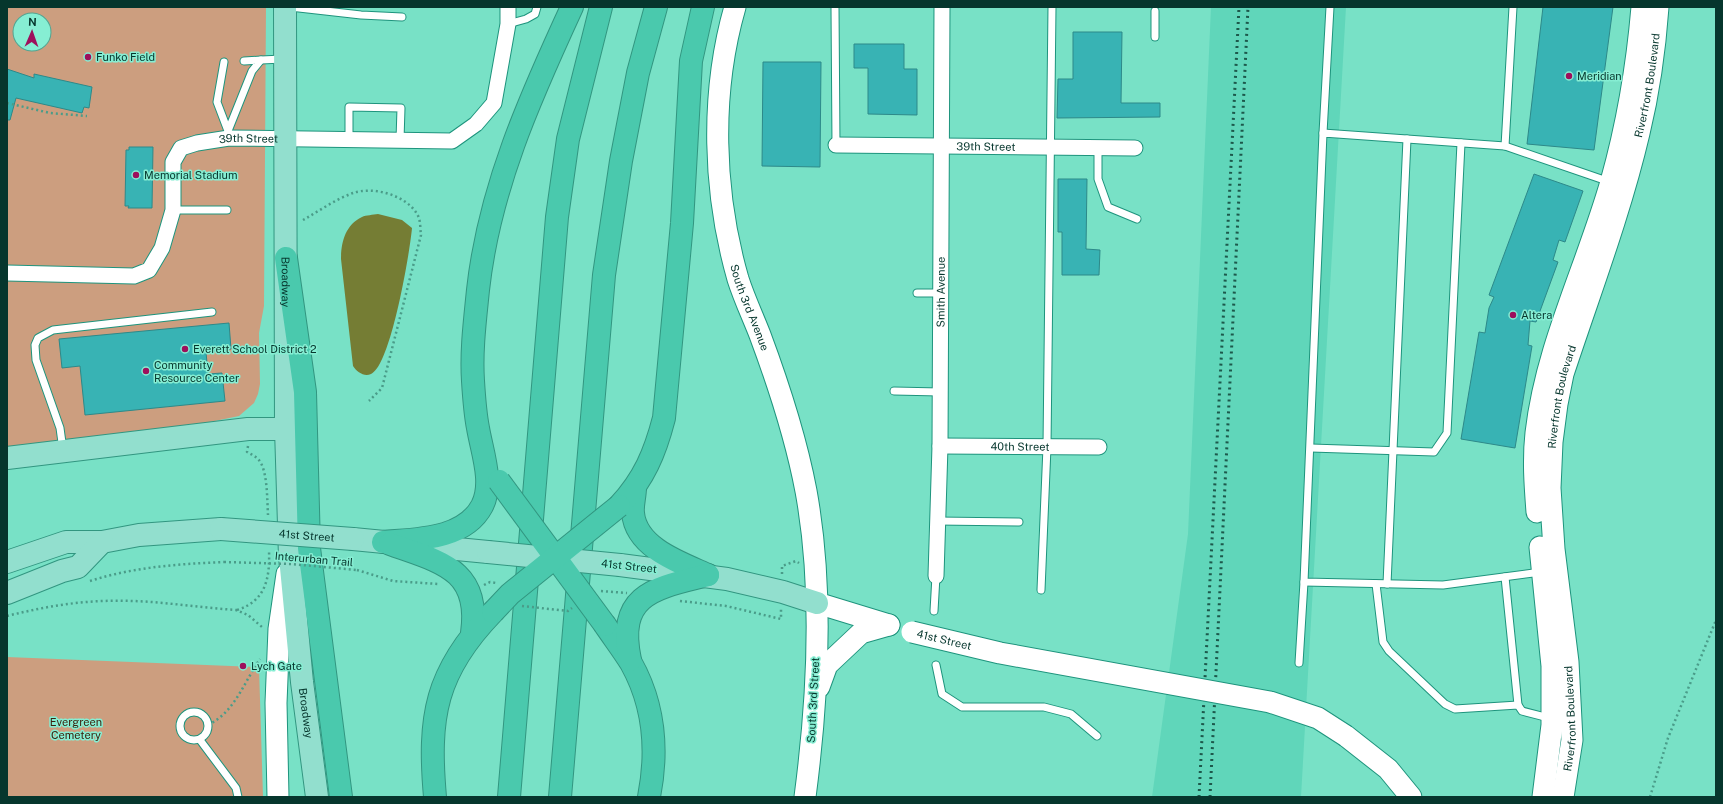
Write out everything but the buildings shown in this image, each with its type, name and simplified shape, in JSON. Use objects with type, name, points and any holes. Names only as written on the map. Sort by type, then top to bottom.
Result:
[{"type":"highway","points":[[383,542],[420,538],[453,532],[473,519],[482,506],[486,495],[485,458],[476,416],[473,380],[478,289],[486,242],[513,141],[528,102],[572,7]]},
{"type":"highway","points":[[509,797],[557,217],[568,138],[601,7]]},
{"type":"highway","points":[[560,797],[604,275],[622,154],[638,73],[656,7]]},
{"type":"highway","points":[[435,797],[432,739],[434,717],[447,676],[455,659],[472,633],[493,612],[504,589],[555,559],[619,506],[635,488],[656,447],[666,402],[682,223],[692,61],[703,7]]},
{"type":"highway","points":[[286,258],[305,392],[309,548],[342,797]]},
{"type":"highway","points":[[485,458],[499,481],[605,625],[630,662],[644,693],[653,731],[653,772],[649,797]]},
{"type":"highway","points":[[635,488],[633,512],[636,525],[644,539],[678,561],[708,575]]},
{"type":"highway","points":[[383,542],[439,562],[454,571],[465,583],[470,592],[475,615],[472,633]]},
{"type":"highway","points":[[630,662],[626,634],[628,620],[638,602],[649,593],[660,587],[708,575]]},
{"type":"main road","name":"Broadway","points":[[285,7],[286,429],[290,557],[302,682],[317,797]]},
{"type":"main road","points":[[7,458],[248,429],[286,429]]},
{"type":"main road","name":"41st Street","points":[[7,562],[66,542],[102,542],[139,535],[221,529],[353,539],[708,575],[750,584],[817,603]]},
{"type":"main road","points":[[7,593],[62,571],[78,567],[102,542]]},
{"type":"street","name":"39th Street","points":[[7,273],[134,276],[149,270],[162,248],[173,210],[173,162],[180,148],[229,134],[285,138],[452,141],[476,124],[494,103],[508,24],[508,7]]},
{"type":"street","name":"South 3rd Avenue","points":[[735,7],[729,26],[719,89],[719,178],[727,228],[738,280],[760,336],[790,424],[806,491],[816,569],[817,603]]},
{"type":"street","name":"Smith Avenue","points":[[936,576],[940,446],[942,7]]},
{"type":"street","name":"Riverfront Boulevard","points":[[1543,797],[1552,719],[1550,488],[1552,442],[1563,374],[1617,185],[1633,87],[1642,7]]},
{"type":"street","name":"Riverfront Boulevard","points":[[1617,185],[1640,133],[1648,87],[1658,7]]},
{"type":"street","name":"39th Street","points":[[836,145],[1135,148]]},
{"type":"street","name":"40th Street","points":[[940,446],[1100,447]]},
{"type":"street","name":"Broadway","points":[[278,797],[276,703],[279,629],[290,557]]},
{"type":"street","name":"Riverfront Boulevard","points":[[1550,571],[1568,662],[1572,740],[1563,797]]},
{"type":"street","name":"41st Street","points":[[817,603],[912,632],[1000,653],[1270,702],[1318,718],[1346,736],[1388,769],[1412,797]]},
{"type":"street","name":"South 3rd Street","points":[[805,797],[814,718],[817,603]]},
{"type":"street","points":[[815,696],[827,665],[861,633],[889,625]]},
{"type":"lane","points":[[290,7],[361,16],[402,17]]},
{"type":"lane","points":[[508,24],[526,19],[535,14],[537,7]]},
{"type":"lane","points":[[835,7],[836,145]]},
{"type":"lane","points":[[1041,590],[1047,447],[1052,7]]},
{"type":"lane","points":[[1299,663],[1311,448],[1322,133],[1330,7]]},
{"type":"lane","points":[[1505,146],[1513,7]]},
{"type":"lane","points":[[1155,11],[1155,37]]},
{"type":"lane","points":[[244,61],[285,59]]},
{"type":"lane","points":[[229,134],[252,70],[261,60]]},
{"type":"lane","points":[[224,62],[217,102],[229,134]]},
{"type":"lane","points":[[349,139],[349,107],[401,108],[400,140]]},
{"type":"lane","points":[[1322,133],[1505,146],[1617,185]]},
{"type":"lane","points":[[1387,584],[1407,139]]},
{"type":"lane","points":[[1311,448],[1434,452],[1447,433],[1461,143]]},
{"type":"lane","points":[[1098,148],[1098,179],[1108,207],[1137,219]]},
{"type":"lane","points":[[173,210],[228,210]]},
{"type":"lane","points":[[917,293],[941,293]]},
{"type":"lane","points":[[63,451],[60,428],[36,360],[35,345],[38,338],[53,330],[212,312]]},
{"type":"lane","points":[[894,391],[940,392]]},
{"type":"lane","points":[[937,521],[1019,522]]},
{"type":"lane","points":[[1304,582],[1443,585],[1550,571]]},
{"type":"lane","points":[[934,611],[936,576]]},
{"type":"lane","points":[[1505,577],[1518,705],[1522,711],[1552,719]]},
{"type":"lane","points":[[1376,584],[1383,642],[1389,651],[1445,704],[1455,709],[1518,705]]},
{"type":"lane","points":[[936,665],[942,694],[962,707],[1044,707],[1071,714],[1097,736]]},
{"type":"lane","points":[[196,712],[204,716],[208,724],[207,733],[200,740],[190,740],[182,735],[179,726],[180,721],[186,714],[196,712]]},
{"type":"lane","points":[[200,740],[236,788],[238,797]]},
{"type":"path","points":[[7,103],[50,113],[87,116]]},
{"type":"path","points":[[286,230],[353,193],[370,190],[384,192],[396,197],[417,214],[420,223],[421,236],[382,388],[369,401]]},
{"type":"path","name":"Interurban Trail","points":[[86,582],[131,570],[164,565],[224,562],[268,563],[357,570],[394,581],[442,584]]},
{"type":"path","points":[[470,592],[490,582],[504,589],[519,606],[568,611],[585,598],[598,591],[627,593]]},
{"type":"path","points":[[7,616],[71,602],[105,600],[146,601],[236,610],[248,615],[263,629]]},
{"type":"path","points":[[1650,797],[1668,738],[1716,620]]},
{"type":"path","points":[[208,724],[217,720],[230,709],[249,674]]},
{"type":"shaded area","points":[[1211,7],[1346,7],[1301,797],[1152,797],[1188,534]]},
{"type":"shaded area","points":[[378,214],[402,220],[412,228],[408,259],[398,307],[386,351],[378,366],[371,374],[366,375],[359,372],[353,366],[341,253],[345,235],[356,220],[364,216]]},
{"type":"green space","name":"Memorial Stadium","points":[[7,7],[266,7],[264,306],[259,333],[260,384],[254,403],[239,416],[200,424],[7,449]]},
{"type":"green space","name":"Evergreen Cemetery","points":[[7,657],[259,667],[263,797],[7,797]]},
{"type":"railway","points":[[1199,797],[1239,7]]},
{"type":"railway","points":[[1210,797],[1248,7]]},
{"type":"place","name":"Funko Field","points":[[88,57]]},
{"type":"place","name":"Meridian","points":[[1569,76]]},
{"type":"place","name":"Memorial Stadium","points":[[136,175]]},
{"type":"place","name":"Altera","points":[[1513,315]]},
{"type":"place","name":"Everett School District 2","points":[[185,349]]},
{"type":"place","name":"Community Resource Center","points":[[146,371]]},
{"type":"place","name":"Lych Gate","points":[[243,666]]}]
